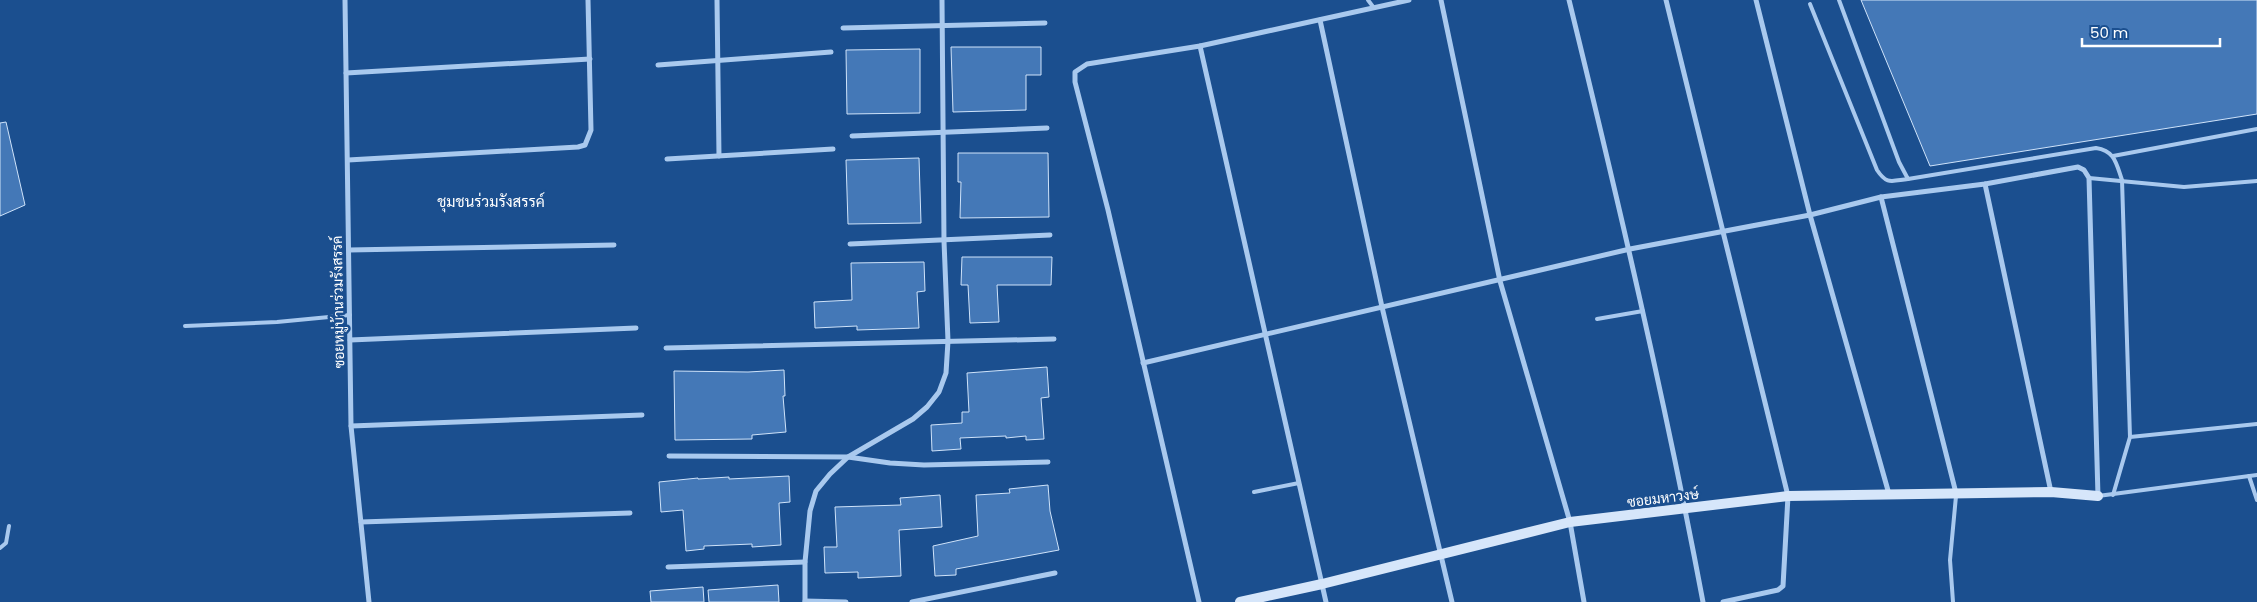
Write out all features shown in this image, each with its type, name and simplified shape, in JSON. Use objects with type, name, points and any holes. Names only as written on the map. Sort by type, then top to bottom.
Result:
[{"type":"street","name":"ซอยหมู่บ้านร่วมรังสรรค์","points":[[345,0],[351,426],[369,602]]},
{"type":"street","points":[[348,160],[568,148],[585,145],[592,130],[588,0]]},
{"type":"street","points":[[717,0],[719,156]]},
{"type":"street","points":[[846,602],[805,601],[805,562],[810,511],[816,492],[830,474],[848,457],[913,419],[927,407],[939,392],[946,373],[948,341],[942,132],[942,0]]},
{"type":"street","points":[[1199,602],[1108,210],[1075,82],[1075,72],[1086,64],[1200,46],[1409,0]]},
{"type":"street","points":[[1441,0],[1500,281],[1570,522],[1584,602]]},
{"type":"street","points":[[1569,0],[1630,249],[1686,509],[1703,602]]},
{"type":"street","points":[[1666,0],[1725,232],[1788,496],[1783,586],[1778,590],[1723,602]]},
{"type":"street","points":[[1756,0],[1810,215],[1889,494]]},
{"type":"street","points":[[1320,20],[1382,307],[1452,602]]},
{"type":"street","points":[[843,28],[1045,23]]},
{"type":"street","points":[[1200,46],[1326,602]]},
{"type":"street","points":[[658,65],[831,52]]},
{"type":"street","points":[[346,73],[590,59]]},
{"type":"street","points":[[852,136],[1047,128]]},
{"type":"street","points":[[667,159],[833,149]]},
{"type":"street","points":[[1143,363],[1500,281],[1630,249],[1810,215],[1881,197],[1986,184],[2078,167],[2084,170],[2089,178],[2098,496]]},
{"type":"street","points":[[1986,184],[2051,492]]},
{"type":"street","points":[[1881,197],[1956,493]]},
{"type":"street","points":[[850,244],[1050,235]]},
{"type":"street","points":[[349,250],[614,245]]},
{"type":"street","points":[[350,340],[636,328]]},
{"type":"street","points":[[666,348],[1054,339]]},
{"type":"street","points":[[351,426],[642,415]]},
{"type":"street","points":[[669,456],[848,457],[890,464],[924,465],[1048,462]]},
{"type":"street","name":"ซอยมหาวงษ์","points":[[1240,602],[1440,556],[1570,522],[1788,496],[2051,492],[2098,496]]},
{"type":"street","points":[[362,522],[630,513]]},
{"type":"street","points":[[668,567],[805,562]]},
{"type":"street","points":[[912,602],[1055,573]]},
{"type":"lane","points":[[1368,0],[1374,8]]},
{"type":"lane","points":[[1839,0],[1899,162],[1908,179]]},
{"type":"lane","points":[[1810,4],[1877,170],[1883,179],[1889,182],[2096,148],[2106,150],[2113,156],[2122,180],[2130,437],[2113,495]]},
{"type":"lane","points":[[2113,156],[2257,129]]},
{"type":"lane","points":[[2089,178],[2184,187],[2257,182]]},
{"type":"lane","points":[[1597,319],[1643,311]]},
{"type":"lane","points":[[186,326],[277,322],[350,315]]},
{"type":"lane","points":[[2130,437],[2257,424]]},
{"type":"lane","points":[[2098,496],[2257,475]]},
{"type":"lane","points":[[2249,476],[2257,500]]},
{"type":"lane","points":[[1254,492],[1299,483]]},
{"type":"lane","points":[[1953,602],[1950,560],[1956,493]]},
{"type":"lane","points":[[0,548],[6,543],[9,526]]},
{"type":"building","points":[[1861,0],[2257,0],[2257,114],[1930,166]]},
{"type":"building","points":[[951,47],[1041,47],[1041,75],[1026,75],[1026,110],[953,112]]},
{"type":"building","points":[[920,49],[920,113],[847,114],[846,50]]},
{"type":"building","points":[[6,122],[25,205],[0,216],[0,123]]},
{"type":"building","points":[[958,153],[1048,153],[1049,217],[960,218],[961,182],[958,182]]},
{"type":"building","points":[[919,158],[921,223],[848,224],[846,160]]},
{"type":"building","points":[[962,257],[1052,257],[1051,285],[997,285],[999,322],[970,323],[968,285],[961,285]]},
{"type":"building","points":[[924,262],[925,291],[917,292],[919,328],[857,330],[857,326],[815,328],[814,302],[852,300],[851,263]]},
{"type":"building","points":[[1047,367],[1049,397],[1041,398],[1044,439],[1026,440],[1026,436],[960,438],[961,449],[932,451],[931,425],[962,423],[962,412],[969,412],[967,373]]},
{"type":"building","points":[[784,370],[785,396],[783,396],[786,432],[752,435],[752,439],[675,440],[674,371],[748,372]]},
{"type":"building","points":[[789,476],[790,502],[779,503],[781,545],[752,547],[752,544],[704,546],[704,549],[686,551],[683,510],[661,512],[659,482],[698,478],[729,477],[729,479]]},
{"type":"building","points":[[1048,485],[1050,511],[1059,550],[956,569],[956,575],[935,576],[933,546],[978,536],[976,495],[1010,493],[1009,489]]},
{"type":"building","points":[[940,495],[942,527],[899,530],[901,576],[858,578],[858,572],[825,573],[824,547],[837,547],[835,507],[901,505],[900,498]]},
{"type":"building","points":[[778,585],[779,602],[709,602],[708,590]]},
{"type":"building","points":[[703,587],[704,602],[651,602],[650,591]]},
{"type":"district","name":"ชุมชนร่วมรังสรรค์","points":[[491,201]]}]
